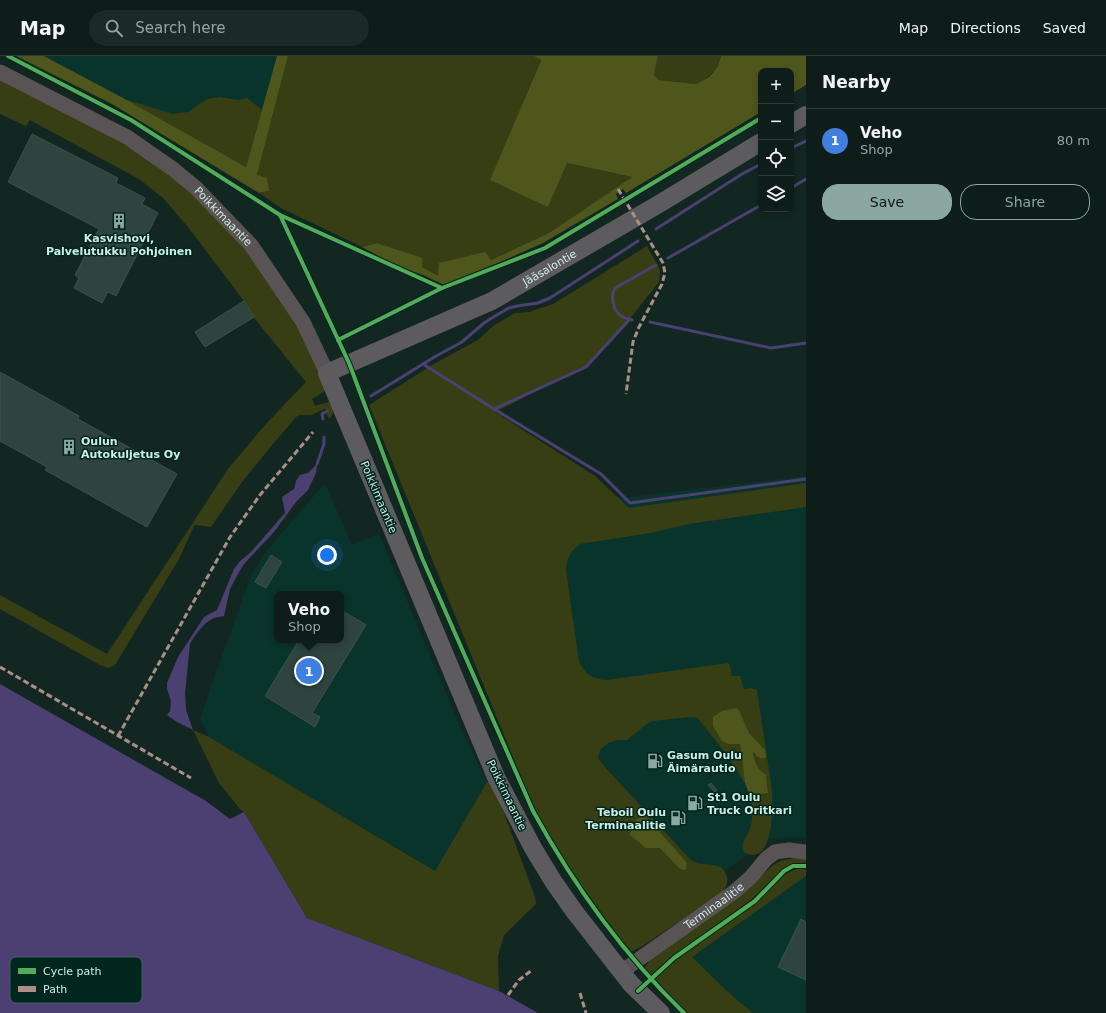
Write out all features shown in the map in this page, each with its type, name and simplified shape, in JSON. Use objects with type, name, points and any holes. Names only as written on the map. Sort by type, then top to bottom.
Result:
[{"type":"main road","points":[[794,122],[806,115]]},
{"type":"main road","name":"Jääsalontie","points":[[327,373],[492,301],[659,204],[758,144]]},
{"type":"main road","name":"Poikkimaantie","points":[[327,373],[496,777],[533,848],[553,881],[574,911],[621,972],[631,984],[661,1013]]},
{"type":"street","name":"Poikkimaantie","points":[[0,72],[127,137],[173,169],[196,188],[251,245],[303,322],[327,373]]},
{"type":"street","name":"Terminaalitie","points":[[621,972],[734,892],[751,877],[766,859],[775,852],[789,850],[806,852]]},
{"type":"shaded area","points":[[44,56],[277,56],[246,167],[125,99]]},
{"type":"shaded area","points":[[288,56],[534,56],[541,59],[491,180],[567,163],[632,177],[549,233],[491,260],[438,277],[422,267],[423,258],[377,243],[362,247],[281,208],[259,193],[269,191],[257,175]]},
{"type":"shaded area","points":[[658,56],[721,56],[718,66],[708,77],[696,84],[659,80],[654,75]]},
{"type":"shaded area","points":[[0,78],[109,135],[171,174],[193,193],[248,250],[298,326],[324,380],[325,391],[312,399],[315,406],[329,402],[333,410],[333,413],[329,419],[326,413],[327,410],[325,409],[311,415],[300,415],[296,417],[242,482],[211,527],[194,526],[179,559],[115,665],[108,668],[100,665],[0,609],[0,595],[107,654],[228,469],[265,425],[306,382],[255,319],[244,301],[188,227],[163,198],[139,179],[30,120],[26,126],[0,114]]},
{"type":"shaded area","points":[[220,97],[238,100],[247,98],[262,110],[246,167],[125,99],[173,114],[188,112],[207,99]]},
{"type":"shaded area","points":[[647,246],[660,270],[659,282],[624,326],[586,366],[495,412],[595,476],[629,508],[806,483],[806,507],[689,524],[650,533],[580,544],[571,553],[568,559],[566,570],[579,662],[590,676],[597,679],[607,680],[728,663],[732,676],[740,676],[744,689],[751,688],[757,690],[772,790],[772,821],[767,843],[762,851],[755,855],[745,853],[743,849],[743,842],[750,829],[752,821],[751,803],[748,791],[753,795],[768,792],[766,776],[756,765],[753,751],[758,757],[765,758],[765,750],[749,733],[739,710],[728,744],[740,743],[745,783],[723,750],[696,717],[653,721],[648,723],[627,740],[617,740],[608,743],[600,750],[598,758],[603,765],[691,860],[701,864],[721,867],[726,873],[727,877],[723,892],[641,947],[630,952],[566,864],[535,811],[369,405],[432,365],[478,340],[493,326],[515,313],[529,312],[553,304]]},
{"type":"shaded area","points":[[317,464],[316,473],[308,490],[296,502],[274,532],[244,564],[230,589],[224,616],[214,618],[207,622],[190,644],[185,693],[186,710],[193,730],[177,722],[167,715],[170,711],[171,701],[167,689],[167,683],[178,657],[204,617],[217,610],[234,569],[285,513],[282,497],[294,489],[296,481],[300,475],[308,473]]},
{"type":"shaded area","points":[[806,476],[806,837],[767,839],[648,930],[496,513]]},
{"type":"shaded area","points":[[325,483],[352,545],[379,534],[459,724],[487,782],[435,871],[209,737],[200,718],[251,575],[267,550]]},
{"type":"shaded area","points":[[0,684],[206,801],[230,819],[244,812],[307,918],[499,991],[538,1013],[0,1013]]},
{"type":"shaded area","points":[[193,730],[209,737],[435,871],[487,782],[492,780],[535,897],[536,904],[504,935],[498,956],[499,991],[307,918],[244,812],[219,783]]},
{"type":"shaded area","points":[[793,858],[806,859],[806,865],[797,864],[783,870],[752,899],[673,956],[653,975],[650,975],[646,971],[645,967],[652,958],[748,889],[773,865],[780,861]]},
{"type":"shaded area","points":[[796,869],[806,869],[806,876],[692,957],[730,994],[753,1013],[687,1013],[654,979],[676,960],[756,902],[787,873]]},
{"type":"shaded area","points":[[806,874],[806,1013],[746,1013],[686,958]]},
{"type":"green space","points":[[16,56],[44,56],[125,99],[246,167],[277,56],[288,56],[257,175],[267,178],[269,191],[259,193],[112,104]]},
{"type":"green space","points":[[534,56],[658,56],[654,75],[659,80],[696,84],[709,77],[718,66],[721,56],[806,56],[806,85],[794,92],[794,68],[758,68],[758,114],[626,193],[623,189],[616,194],[618,199],[543,243],[449,285],[442,284],[423,275],[397,266],[362,247],[377,243],[423,258],[422,267],[438,276],[439,263],[485,252],[491,260],[549,233],[632,177],[567,163],[548,207],[490,180],[541,60]]},
{"type":"green space","points":[[736,708],[739,710],[749,733],[765,750],[765,758],[759,758],[753,752],[757,765],[766,775],[768,793],[753,795],[748,791],[745,783],[740,744],[728,744],[722,741],[713,726],[713,717],[722,711]]},
{"type":"green space","points":[[644,817],[648,819],[687,863],[686,869],[683,870],[679,868],[660,848],[646,848],[630,835],[630,829],[637,819]]},
{"type":"building","name":"Kasvishovi, Palvelutukku Pohjoinen","points":[[32,134],[118,178],[116,183],[145,198],[142,204],[158,213],[116,296],[108,292],[102,303],[74,288],[79,278],[75,275],[99,229],[8,182]]},
{"type":"building","points":[[244,301],[254,317],[205,347],[195,332]]},
{"type":"building","name":"Oulun Autokuljetus Oy","points":[[0,372],[79,416],[78,419],[177,474],[147,527],[45,470],[47,467],[0,441]]},
{"type":"building","points":[[271,555],[282,562],[266,588],[255,582]]},
{"type":"building","points":[[344,612],[366,625],[312,713],[320,717],[315,727],[265,696],[297,643],[344,643]]},
{"type":"building","points":[[711,783],[717,790],[715,792],[708,785]]},
{"type":"building","name":"St1 Oulu Truck Oritkari","points":[[693,798],[700,805],[698,808],[691,800]]},
{"type":"building","name":"Teboil Oulu Terminaalitie","points":[[676,813],[683,821],[680,823],[673,815]]},
{"type":"building","points":[[801,919],[806,922],[806,980],[778,967]]},
{"type":"waterway","points":[[794,147],[806,141]]},
{"type":"waterway","points":[[656,229],[742,174],[758,166]]},
{"type":"waterway","points":[[794,186],[806,179]]},
{"type":"waterway","points":[[668,258],[758,207]]},
{"type":"waterway","points":[[371,396],[436,356],[462,342],[484,323],[495,316],[509,308],[538,303],[550,298],[638,241]]},
{"type":"waterway","points":[[632,320],[620,315],[617,312],[613,304],[613,292],[615,288],[656,265]]},
{"type":"waterway","points":[[423,364],[494,409],[586,367],[630,319]]},
{"type":"waterway","points":[[650,322],[771,348],[806,343]]},
{"type":"waterway","points":[[494,409],[601,474],[630,503],[806,479]]},
{"type":"waterway","points":[[323,419],[322,414],[327,411]]},
{"type":"waterway","points":[[317,464],[324,444],[324,437]]},
{"type":"marked path","points":[[618,189],[663,263],[665,273],[662,284],[639,327],[633,342],[626,394]]},
{"type":"marked path","points":[[118,736],[230,537],[260,495],[313,432]]},
{"type":"marked path","points":[[0,667],[191,778]]},
{"type":"marked path","points":[[508,995],[519,980],[532,970]]},
{"type":"marked path","points":[[580,993],[586,1013]]},
{"type":"cycle path","points":[[8,56],[131,120],[280,215],[442,288]]},
{"type":"cycle path","points":[[338,340],[442,288],[545,248],[758,120]]},
{"type":"cycle path","points":[[280,215],[349,363],[422,558],[533,811],[565,865],[601,918],[620,943],[662,991],[684,1013]]},
{"type":"cycle path","points":[[638,991],[674,958],[755,901],[784,871],[793,866],[806,866]]},
{"type":"place","name":"Kasvishovi, Palvelutukku Pohjoinen","points":[[119,221]]},
{"type":"place","name":"Oulun Autokuljetus Oy","points":[[69,447]]},
{"type":"place","name":"Veho","points":[[309,671]]},
{"type":"place","name":"Gasum Oulu Äimärautio","points":[[655,761]]},
{"type":"place","name":"St1 Oulu Truck Oritkari","points":[[695,803]]},
{"type":"place","name":"Teboil Oulu Terminaalitie","points":[[678,818]]}]
